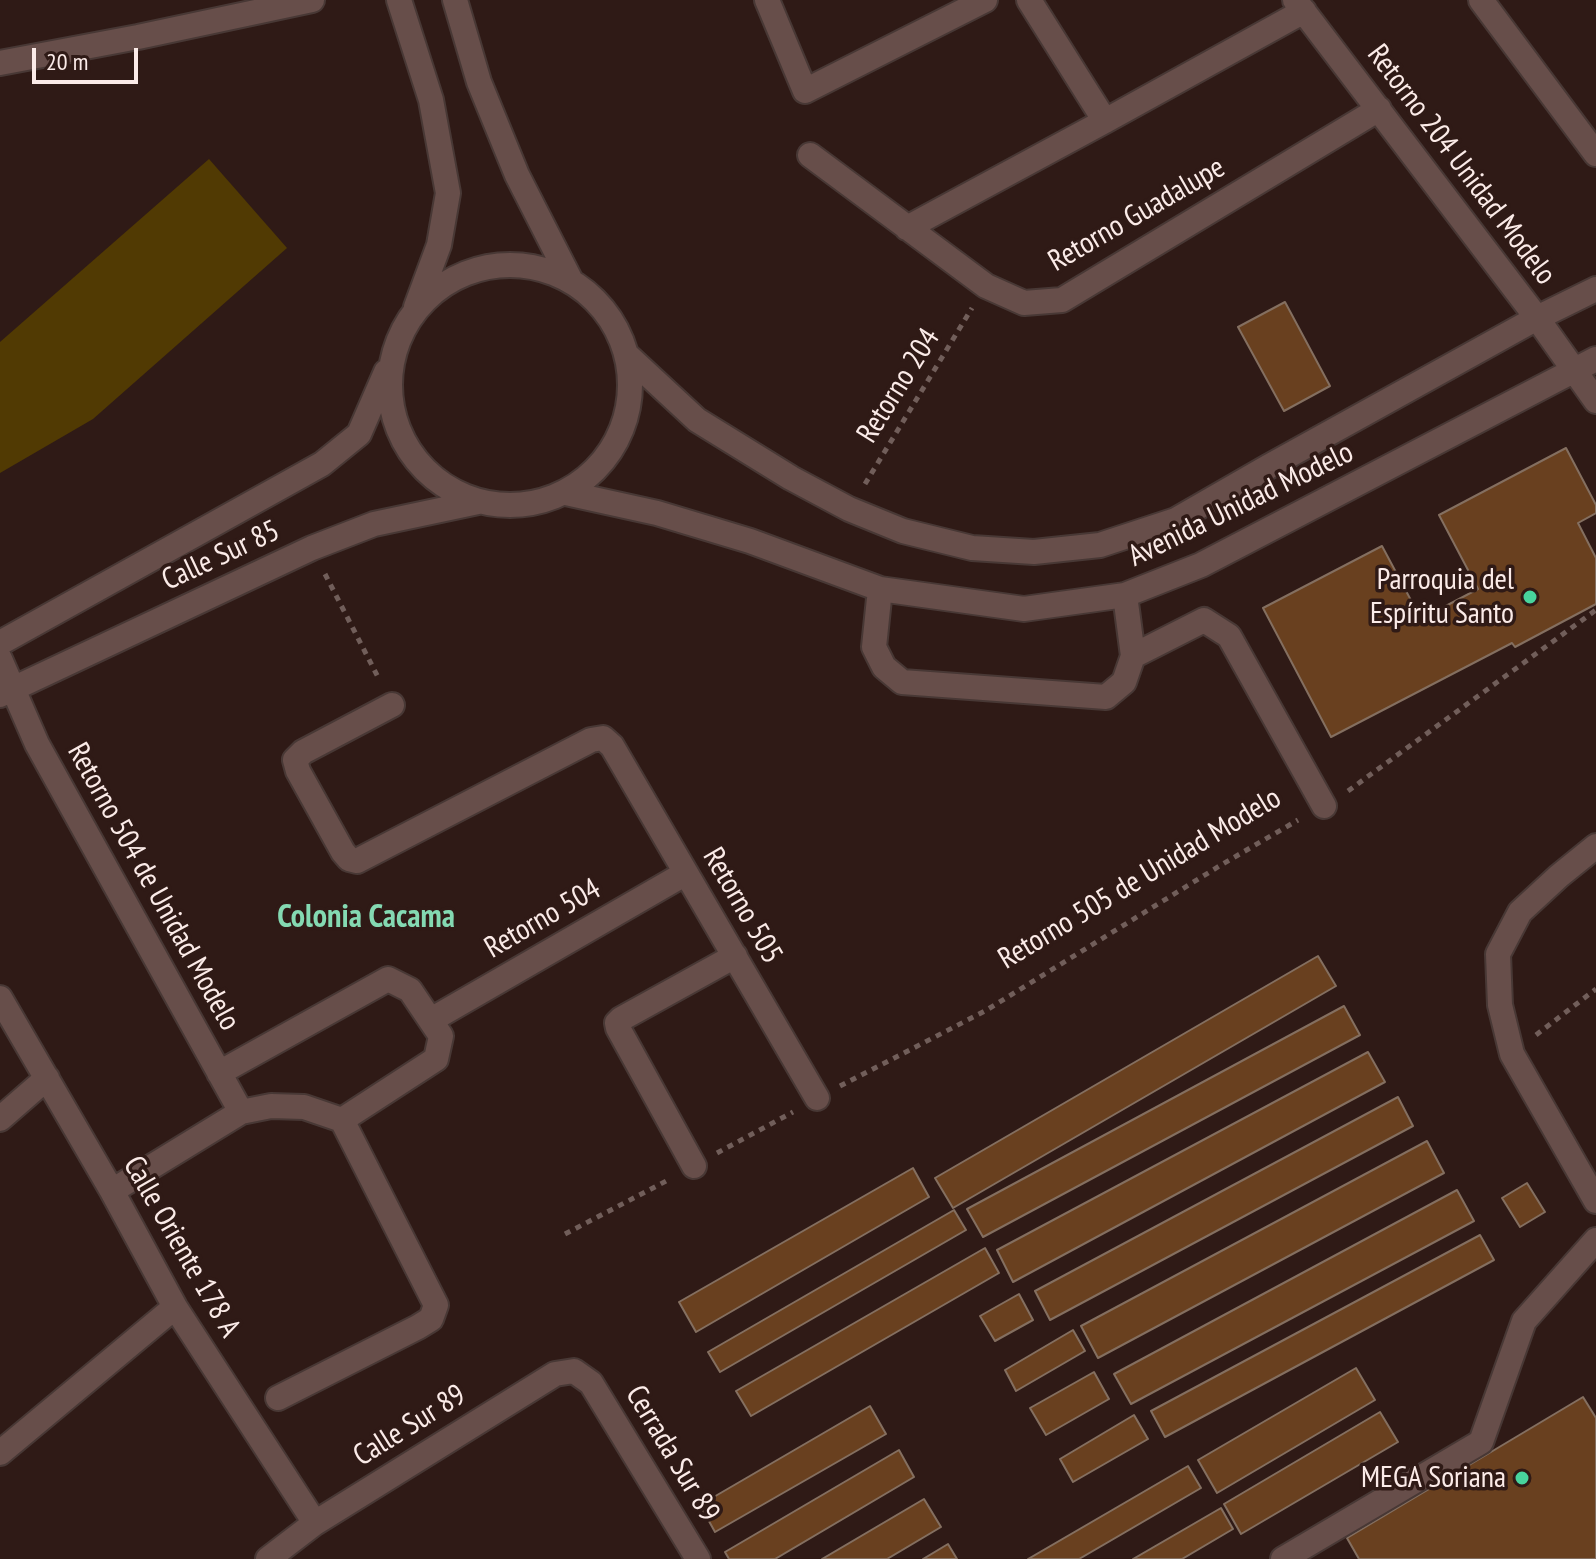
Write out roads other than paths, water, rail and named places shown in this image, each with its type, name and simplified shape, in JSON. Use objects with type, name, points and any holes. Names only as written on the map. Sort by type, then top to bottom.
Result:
[{"type":"street","points":[[0,63],[312,0]]},
{"type":"street","points":[[399,0],[431,100],[448,193],[439,245],[416,307],[390,362],[390,398],[399,434],[418,464],[445,488],[478,502],[528,506],[566,493],[598,469],[621,436],[631,396],[628,356],[607,313],[571,281],[531,266],[488,266],[449,280],[416,307]]},
{"type":"street","points":[[455,0],[479,82],[517,175],[571,281]]},
{"type":"street","points":[[767,0],[805,91],[985,0]]},
{"type":"street","points":[[1029,0],[1105,121]]},
{"type":"street","points":[[1481,0],[1596,154]]},
{"type":"street","points":[[907,228],[1105,121],[1299,6]]},
{"type":"street","name":"Retorno 204 Unidad Modelo","points":[[1299,6],[1537,318],[1596,401]]},
{"type":"street","name":"Retorno Guadalupe","points":[[810,155],[986,286],[1024,303],[1062,300],[1379,109]]},
{"type":"street","name":"Avenida Unidad Modelo","points":[[628,356],[697,420],[791,478],[849,509],[903,531],[972,548],[1034,552],[1100,545],[1176,520],[1537,318],[1596,289]]},
{"type":"street","name":"Avenida Unidad Modelo","points":[[566,493],[657,513],[750,541],[880,589],[1024,609],[1125,595],[1201,565],[1596,359]]},
{"type":"street","name":"Calle Sur 85","points":[[0,643],[322,464],[359,434],[390,362]]},
{"type":"street","name":"Calle Sur 85","points":[[7,692],[312,548],[374,524],[478,502]]},
{"type":"street","points":[[880,589],[874,647],[884,667],[902,682],[1106,697],[1124,682],[1133,656],[1125,595]]},
{"type":"street","points":[[1133,656],[1204,620],[1229,636],[1324,806]]},
{"type":"street","name":"Retorno 504 de Unidad Modelo","points":[[0,659],[7,692],[241,1112]]},
{"type":"street","name":"Retorno 505","points":[[392,705],[303,752],[295,760],[298,771],[349,859],[357,861],[591,740],[603,738],[612,746],[817,1098]]},
{"type":"street","points":[[1596,846],[1520,912],[1498,954],[1500,1005],[1512,1054],[1596,1201]]},
{"type":"street","name":"Retorno 504","points":[[431,1020],[686,873]]},
{"type":"street","points":[[694,1166],[617,1023],[735,956]]},
{"type":"street","points":[[219,1073],[388,979],[410,990],[441,1036],[436,1059],[342,1120]]},
{"type":"street","name":"Calle Oriente 178 A","points":[[0,998],[175,1307],[315,1523]]},
{"type":"street","points":[[0,1119],[47,1078]]},
{"type":"street","points":[[112,1191],[241,1112],[271,1106],[304,1107],[342,1120],[436,1305],[431,1319],[418,1327],[278,1398]]},
{"type":"street","points":[[1283,1559],[1481,1442],[1524,1321],[1596,1240]]},
{"type":"street","points":[[0,1453],[175,1307]]},
{"type":"street","name":"Calle Sur 89","points":[[268,1559],[297,1550],[315,1523],[555,1374],[574,1371],[591,1383]]},
{"type":"street","name":"Cerrada Sur 89","points":[[591,1383],[698,1559]]},
{"type":"place","name":"Parroquia del Espíritu Santo","points":[[1530,597]]},
{"type":"place","name":"MEGA Soriana","points":[[1522,1478]]},
{"type":"district","name":"Colonia Cacama","points":[[366,918]]}]
